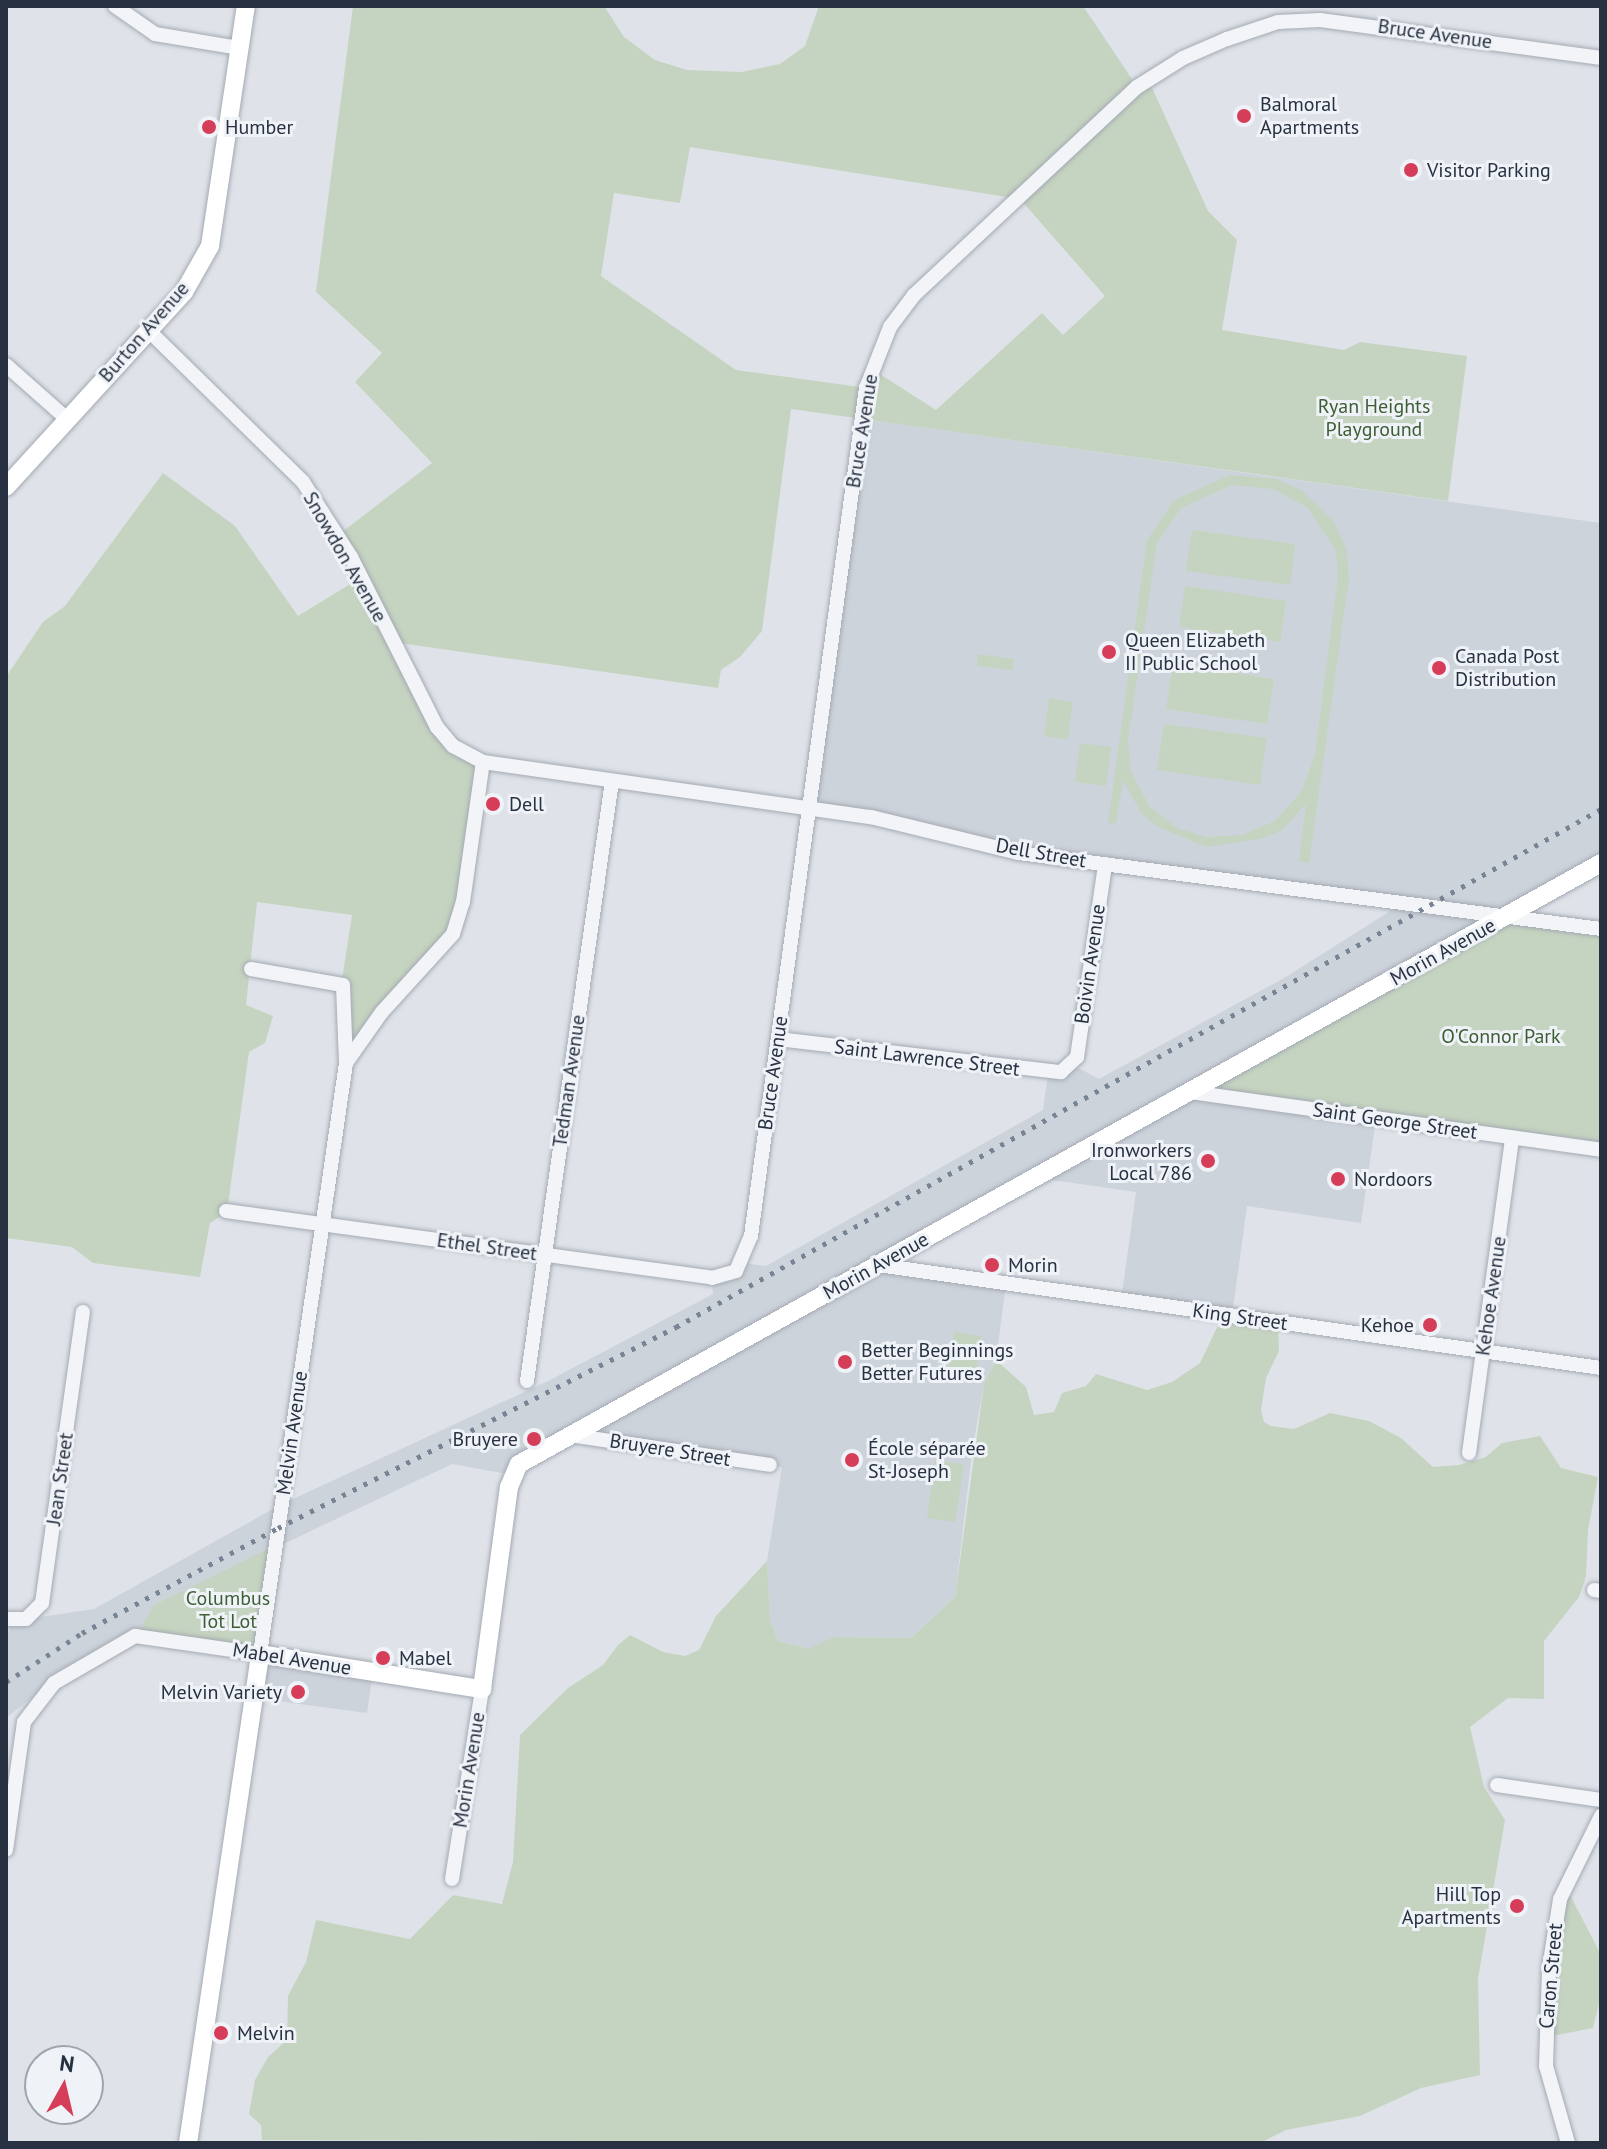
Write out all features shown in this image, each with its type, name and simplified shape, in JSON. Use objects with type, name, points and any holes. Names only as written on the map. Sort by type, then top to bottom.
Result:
[{"type":"street","points":[[115,6],[155,34],[240,48]]},
{"type":"street","name":"Burton Avenue","points":[[6,487],[184,292],[210,246],[246,6]]},
{"type":"street","name":"Bruce Avenue","points":[[743,1262],[778,1039],[866,388],[879,348],[914,295],[1137,87],[1183,58],[1227,39],[1278,22],[1320,20],[1601,58]]},
{"type":"street","name":"Snowdon Avenue","points":[[150,332],[303,482],[351,557],[437,727],[453,746],[483,762]]},
{"type":"street","points":[[6,365],[66,418]]},
{"type":"street","name":"Dell Street","points":[[483,762],[901,823],[1019,853],[1601,929]]},
{"type":"street","name":"Melvin Avenue","points":[[188,2143],[346,1063],[382,1012],[453,934],[463,902],[483,762]]},
{"type":"street","name":"Tedman Avenue","points":[[527,1381],[612,781]]},
{"type":"street","name":"Morin Avenue","points":[[452,1879],[513,1474],[530,1457],[1601,863]]},
{"type":"street","name":"Boivin Avenue","points":[[1072,1064],[1105,864]]},
{"type":"street","points":[[251,969],[343,985],[346,1063]]},
{"type":"street","name":"Saint Lawrence Street","points":[[778,1039],[1048,1074],[1072,1064]]},
{"type":"street","name":"Saint George Street","points":[[1190,1092],[1601,1150]]},
{"type":"street","name":"Kehoe Avenue","points":[[1469,1453],[1512,1138]]},
{"type":"street","name":"Ethel Street","points":[[226,1211],[712,1278],[736,1271],[743,1262]]},
{"type":"street","name":"King Street","points":[[878,1265],[1601,1368]]},
{"type":"street","name":"Jean Street","points":[[6,1619],[26,1619],[42,1603],[83,1312]]},
{"type":"street","name":"Bruyere Street","points":[[570,1435],[770,1465]]},
{"type":"street","name":"Mabel Avenue","points":[[6,1850],[24,1722],[54,1683],[135,1636],[482,1689]]},
{"type":"street","points":[[1497,1785],[1601,1800]]},
{"type":"street","name":"Caron Street","points":[[1568,2143],[1546,2066],[1549,1968],[1560,1899],[1601,1816]]},
{"type":"shaded area","points":[[863,419],[1601,523],[1601,864],[1192,1093],[1376,1120],[1361,1223],[1247,1206],[1232,1316],[1121,1301],[1136,1192],[1038,1178],[880,1266],[1006,1284],[996,1360],[984,1384],[972,1452],[955,1597],[911,1638],[833,1637],[809,1650],[778,1641],[770,1620],[767,1561],[782,1467],[570,1436],[513,1475],[452,1464],[155,1605],[138,1633],[57,1678],[6,1718],[6,1637],[13,1621],[94,1609],[280,1505],[548,1381],[713,1294],[712,1279],[744,1263],[766,1266],[1043,1110],[1048,1074],[1073,1065],[1099,1079],[1284,978],[1403,903],[1106,865],[809,809]]},
{"type":"shaded area","points":[[260,1654],[373,1672],[367,1713],[254,1698]]},
{"type":"green space","name":"Ryan Heights Playground","points":[[353,6],[604,6],[624,37],[655,60],[687,70],[742,72],[780,64],[805,46],[819,6],[1083,6],[1138,88],[1149,81],[1208,211],[1237,240],[1222,330],[1344,350],[1360,342],[1467,356],[1448,501],[791,409],[762,631],[740,657],[721,670],[718,688],[392,642],[435,727],[482,762],[457,918],[345,1063],[341,986],[352,915],[257,902],[246,1005],[273,1016],[265,1043],[249,1052],[227,1212],[210,1223],[200,1277],[93,1263],[72,1247],[6,1238],[6,677],[43,622],[65,606],[163,473],[235,526],[298,616],[360,578],[337,536],[432,463],[355,382],[382,353],[316,292]],"holes":[[[690,147],[1020,199],[1105,296],[1063,335],[1042,313],[936,410],[872,369],[867,388],[736,370],[601,276],[614,193],[680,203]]]},
{"type":"green space","points":[[1230,475],[1276,479],[1301,490],[1334,522],[1346,548],[1349,578],[1309,863],[1299,861],[1306,804],[1282,830],[1261,839],[1206,847],[1156,826],[1142,814],[1123,781],[1116,823],[1108,823],[1147,540],[1174,500]],"holes":[[[1232,485],[1273,489],[1308,508],[1336,551],[1338,577],[1315,754],[1302,791],[1275,821],[1242,835],[1207,837],[1177,828],[1149,806],[1131,771],[1128,741],[1157,543],[1181,508]]]},
{"type":"green space","points":[[1192,530],[1295,544],[1290,585],[1186,571]]},
{"type":"green space","points":[[1185,586],[1286,601],[1280,642],[1179,627]]},
{"type":"green space","points":[[978,654],[1014,659],[1013,670],[977,666]]},
{"type":"green space","points":[[1173,663],[1274,679],[1267,724],[1166,709]]},
{"type":"green space","points":[[1049,698],[1073,702],[1068,739],[1044,736]]},
{"type":"green space","points":[[1164,724],[1267,738],[1260,785],[1157,770]]},
{"type":"green space","points":[[1080,743],[1111,747],[1106,786],[1075,782]]},
{"type":"green space","name":"O'Connor Park","points":[[1509,916],[1601,930],[1601,1151],[1190,1094]]},
{"type":"green space","points":[[1223,1315],[1278,1323],[1279,1351],[1266,1378],[1261,1410],[1264,1422],[1271,1426],[1294,1429],[1330,1413],[1369,1421],[1401,1438],[1433,1467],[1459,1465],[1486,1457],[1502,1443],[1540,1436],[1561,1468],[1598,1477],[1588,1530],[1586,1576],[1579,1597],[1544,1641],[1544,1699],[1508,1698],[1470,1727],[1484,1787],[1505,1820],[1478,1979],[1480,2075],[1421,2088],[1360,2116],[1286,2130],[1260,2143],[262,2140],[261,2125],[249,2114],[255,2080],[268,2057],[287,2040],[288,1996],[306,1962],[316,1920],[410,1939],[453,1895],[502,1904],[513,1862],[520,1735],[568,1688],[603,1665],[618,1645],[630,1635],[663,1652],[685,1656],[699,1650],[716,1616],[767,1561],[770,1620],[778,1641],[809,1649],[833,1637],[911,1638],[955,1597],[984,1384],[996,1360],[1026,1387],[1034,1415],[1054,1412],[1062,1393],[1086,1386],[1096,1374],[1147,1390],[1172,1382],[1200,1363]]},
{"type":"green space","points":[[954,1332],[981,1336],[976,1372],[949,1368]]},
{"type":"green space","points":[[935,1460],[964,1464],[955,1522],[927,1518]]},
{"type":"green space","name":"Columbus Tot Lot","points":[[274,1546],[259,1652],[138,1633],[154,1605]]},
{"type":"green space","points":[[1567,1889],[1601,1955],[1600,1999],[1593,2028],[1547,2037],[1547,2011]]},
{"type":"railway","points":[[6,1682],[82,1633],[278,1528],[676,1327],[1601,809]]},
{"type":"place","name":"Balmoral Apartments","points":[[1244,116]]},
{"type":"place","name":"Humber","points":[[209,127]]},
{"type":"place","name":"Visitor Parking","points":[[1411,170]]},
{"type":"place","name":"Queen Elizabeth II Public School","points":[[1109,652]]},
{"type":"place","name":"Canada Post Distribution","points":[[1439,668]]},
{"type":"place","name":"Dell","points":[[493,804]]},
{"type":"place","name":"Ironworkers Local 786","points":[[1208,1161]]},
{"type":"place","name":"Nordoors","points":[[1338,1179]]},
{"type":"place","name":"Morin","points":[[992,1265]]},
{"type":"place","name":"Kehoe","points":[[1430,1325]]},
{"type":"place","name":"Better Beginnings Better Futures","points":[[845,1362]]},
{"type":"place","name":"Bruyere","points":[[534,1439]]},
{"type":"place","name":"École séparée St-Joseph","points":[[852,1460]]},
{"type":"place","name":"Mabel","points":[[383,1658]]},
{"type":"place","name":"Melvin Variety","points":[[298,1692]]},
{"type":"place","name":"Hill Top Apartments","points":[[1517,1906]]},
{"type":"place","name":"Melvin","points":[[221,2033]]}]
